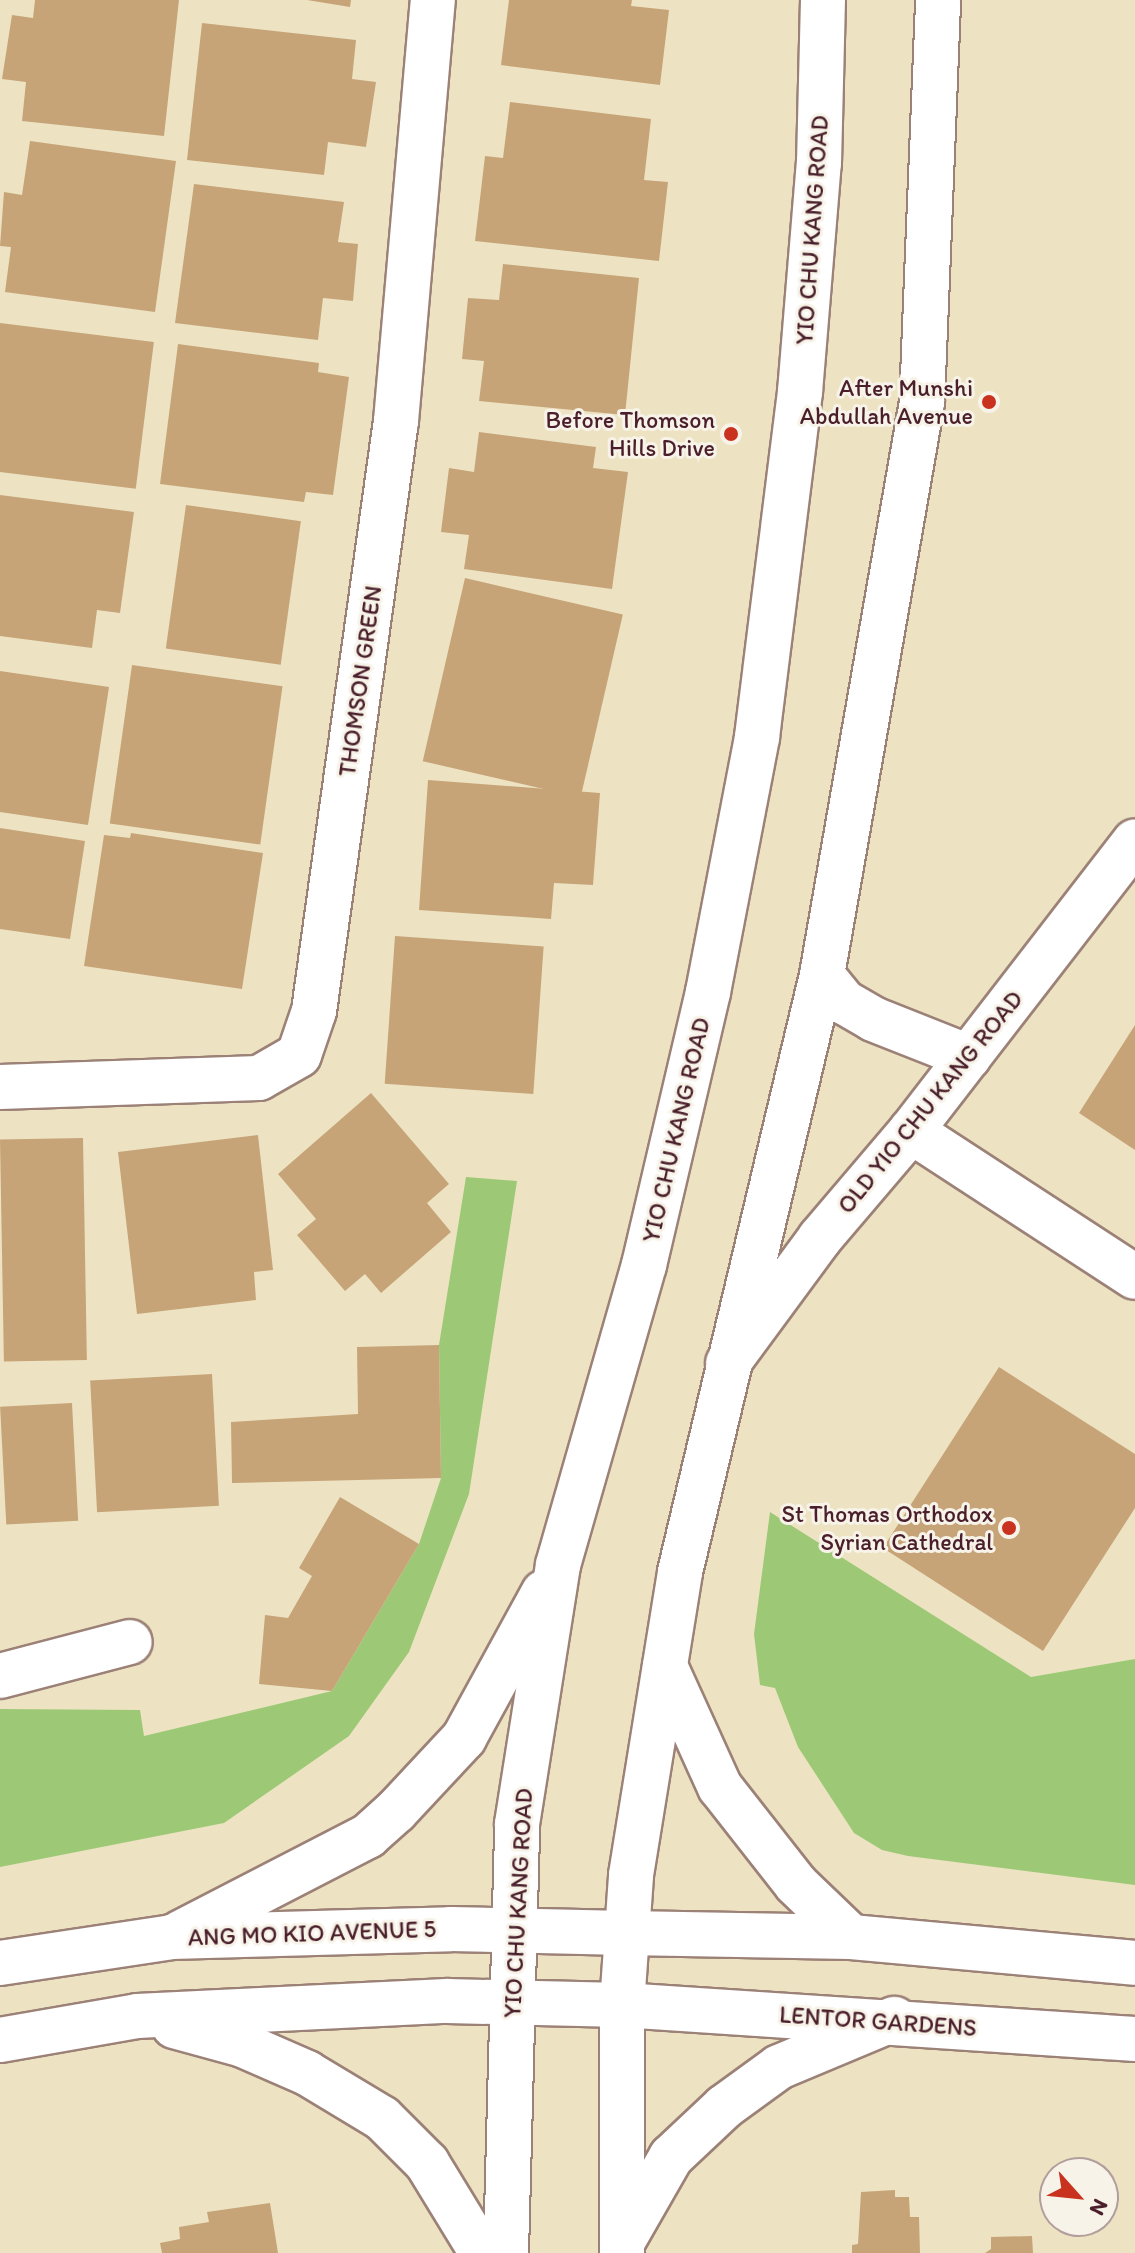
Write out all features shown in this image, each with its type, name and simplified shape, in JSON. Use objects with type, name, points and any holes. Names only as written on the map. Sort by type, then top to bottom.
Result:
[{"type":"main road","name":"THOMSON GREEN","points":[[0,1087],[259,1078],[299,1055],[314,1011],[396,421],[433,0]]},
{"type":"main road","name":"YIO CHU KANG ROAD","points":[[506,2253],[517,1824],[558,1565],[644,1265],[708,992],[757,737],[800,392],[819,163],[823,0]]},
{"type":"main road","points":[[623,2247],[622,2005],[626,1933],[664,1664],[727,1365],[822,975],[922,402],[931,297],[938,0]]},
{"type":"main road","name":"OLD YIO CHU KANG ROAD","points":[[727,1365],[820,1238],[911,1131],[1135,841]]},
{"type":"main road","points":[[822,975],[844,1002],[873,1019],[969,1057]]},
{"type":"main road","points":[[911,1131],[1135,1277]]},
{"type":"main road","points":[[171,1937],[368,1836],[396,1811],[464,1738],[558,1565]]},
{"type":"main road","points":[[0,1676],[130,1642]]},
{"type":"main road","points":[[664,1664],[687,1723],[720,1787],[796,1884],[851,1937]]},
{"type":"main road","name":"ANG MO KIO AVENUE 5","points":[[0,1963],[171,1937],[514,1930],[626,1933]]},
{"type":"main road","points":[[626,1933],[851,1937],[1135,1963]]},
{"type":"main road","points":[[0,2040],[137,2016],[512,2000],[622,2005]]},
{"type":"main road","name":"LENTOR GARDENS","points":[[622,2005],[894,2019],[1135,2039]]},
{"type":"main road","points":[[137,2016],[243,2045],[307,2073],[382,2118],[427,2163],[482,2253]]},
{"type":"main road","points":[[623,2247],[671,2157],[724,2107],[779,2067],[894,2019]]},
{"type":"green space","points":[[466,1177],[517,1181],[469,1494],[409,1652],[349,1736],[224,1823],[0,1867],[0,1709],[140,1710],[144,1736],[332,1691],[419,1544],[441,1478],[439,1345]]},
{"type":"green space","points":[[770,1512],[1031,1677],[1135,1659],[1135,1885],[908,1856],[882,1850],[854,1833],[798,1747],[775,1688],[760,1685],[754,1634]]},
{"type":"building","points":[[35,0],[179,0],[164,136],[22,121],[26,82],[2,79],[12,15],[33,18]]},
{"type":"building","points":[[307,0],[351,0],[350,7]]},
{"type":"building","points":[[509,0],[632,0],[631,6],[669,10],[660,85],[501,65]]},
{"type":"building","points":[[202,23],[356,40],[352,79],[376,82],[366,147],[328,142],[324,175],[187,160]]},
{"type":"building","points":[[510,102],[651,119],[644,180],[668,182],[659,261],[475,241],[485,156],[503,158]]},
{"type":"building","points":[[30,141],[176,161],[155,312],[5,292],[11,247],[0,246],[4,192],[22,195]]},
{"type":"building","points":[[194,184],[344,202],[338,242],[358,244],[353,301],[323,298],[318,340],[175,323]]},
{"type":"building","points":[[503,264],[639,278],[625,415],[479,401],[484,361],[462,359],[468,298],[499,300]]},
{"type":"building","points":[[0,323],[154,342],[136,489],[0,472]]},
{"type":"building","points":[[178,344],[319,363],[318,372],[349,377],[333,495],[306,492],[304,502],[160,484]]},
{"type":"building","points":[[479,432],[596,447],[593,468],[628,472],[612,589],[464,569],[469,535],[441,532],[449,468],[474,472]]},
{"type":"building","points":[[0,495],[134,512],[120,613],[97,610],[92,648],[0,636]]},
{"type":"building","points":[[186,505],[301,521],[281,665],[166,649]]},
{"type":"building","points":[[465,578],[623,614],[581,798],[423,761]]},
{"type":"building","points":[[132,665],[283,686],[260,845],[110,823]]},
{"type":"building","points":[[0,671],[109,687],[88,825],[0,812]]},
{"type":"building","points":[[428,780],[600,793],[593,885],[554,883],[551,919],[419,910]]},
{"type":"building","points":[[0,828],[85,841],[70,939],[0,929]]},
{"type":"building","points":[[131,833],[263,853],[242,989],[84,966],[104,835],[130,838]]},
{"type":"building","points":[[395,936],[544,946],[533,1094],[385,1084]]},
{"type":"building","points":[[1135,1025],[1135,1150],[1079,1113]]},
{"type":"building","points":[[371,1093],[449,1184],[427,1203],[451,1232],[381,1293],[365,1274],[345,1291],[297,1235],[316,1219],[278,1174]]},
{"type":"building","points":[[258,1135],[273,1270],[254,1272],[256,1300],[137,1314],[118,1152]]},
{"type":"building","points":[[83,1138],[87,1360],[4,1361],[0,1139]]},
{"type":"building","points":[[439,1345],[441,1478],[232,1483],[231,1422],[358,1414],[357,1347]]},
{"type":"building","name":"St Thomas Orthodox Syrian Cathedral","points":[[999,1367],[1135,1454],[1135,1508],[1043,1651],[883,1548]]},
{"type":"building","points":[[212,1374],[219,1506],[97,1512],[90,1380]]},
{"type":"building","points":[[72,1403],[78,1521],[6,1525],[0,1407]]},
{"type":"building","points":[[340,1497],[419,1544],[332,1691],[259,1684],[265,1615],[288,1618],[312,1576],[299,1568]]},
{"type":"building","points":[[895,2190],[895,2197],[909,2197],[910,2217],[919,2217],[920,2253],[852,2253],[852,2245],[858,2244],[861,2192]]},
{"type":"building","points":[[270,2203],[278,2253],[162,2253],[160,2243],[180,2239],[179,2227],[209,2222],[207,2212]]},
{"type":"building","points":[[1032,2236],[1033,2253],[985,2253],[991,2249],[991,2237]]},
{"type":"place","name":"After Munshi Abdullah Avenue","points":[[989,402]]},
{"type":"place","name":"Before Thomson Hills Drive","points":[[731,434]]},
{"type":"place","name":"St Thomas Orthodox Syrian Cathedral","points":[[1009,1528]]}]
